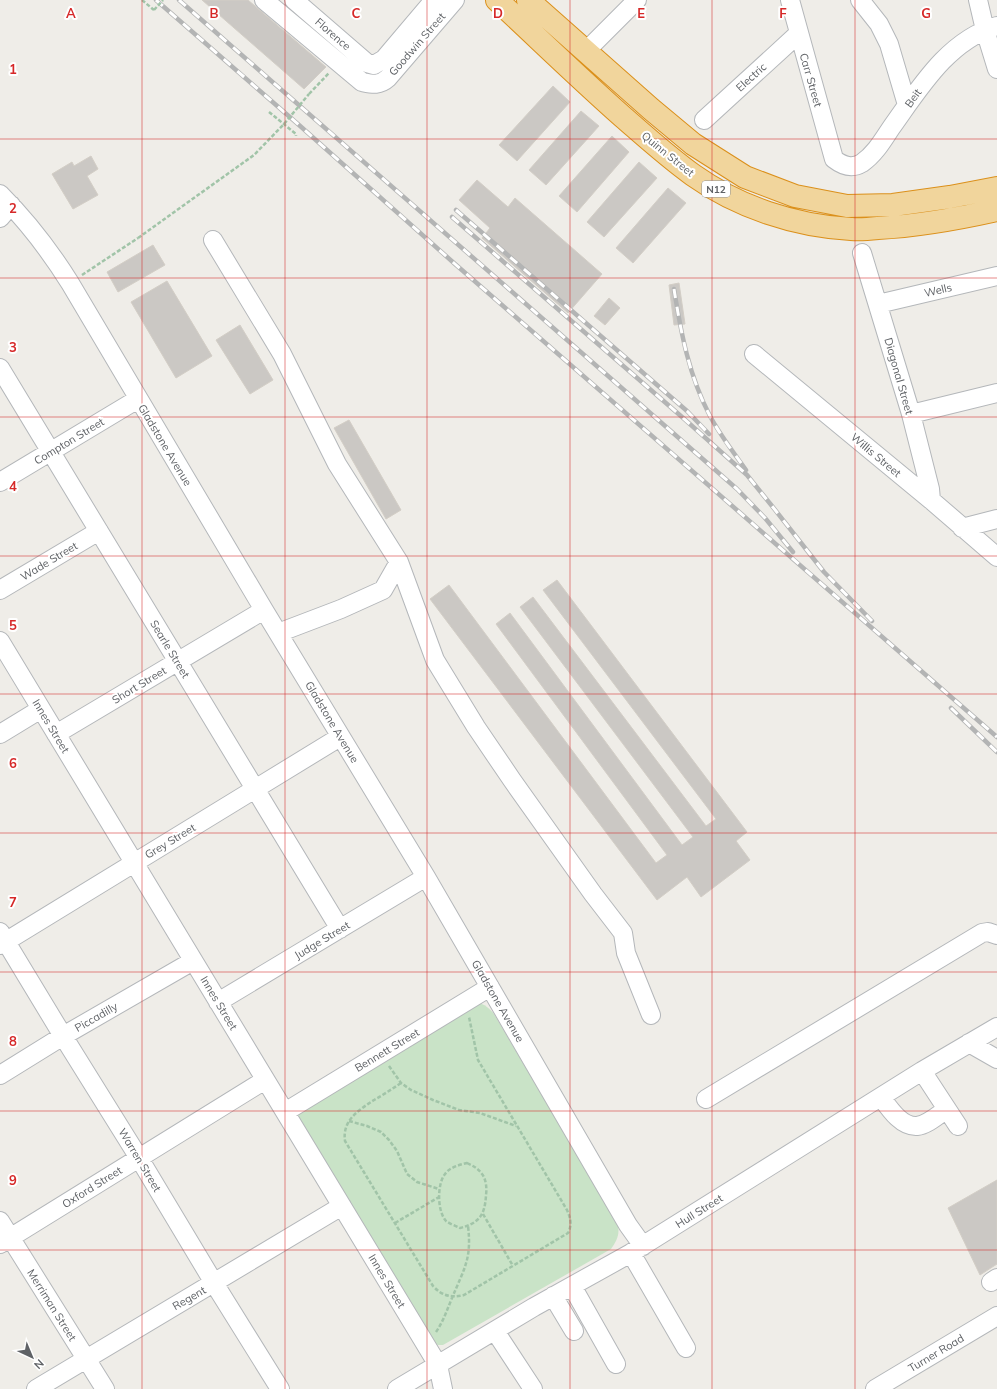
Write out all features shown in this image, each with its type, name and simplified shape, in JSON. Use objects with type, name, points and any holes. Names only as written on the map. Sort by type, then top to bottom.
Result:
[{"type":"highway","name":"Quinn Street","points":[[497,0],[597,94],[661,150],[693,175],[727,196],[764,212],[809,224],[851,229],[904,227],[954,220],[997,210]]},
{"type":"highway","name":"N12","points":[[528,0],[585,52],[693,144],[745,177],[795,196],[847,206],[893,205],[950,197],[997,188]]},
{"type":"street","points":[[264,0],[362,82],[377,85],[374,65],[384,59],[427,21],[434,0]]},
{"type":"street","name":"Florence","points":[[294,0],[367,63],[374,65]]},
{"type":"street","name":"Goodwin Street","points":[[377,85],[384,82],[388,78],[427,21],[455,0]]},
{"type":"street","points":[[585,52],[637,0]]},
{"type":"street","name":"Carr Street","points":[[790,0],[798,34],[834,159]]},
{"type":"street","points":[[860,0],[879,24],[887,40],[907,105]]},
{"type":"street","points":[[978,0],[991,28],[997,69]]},
{"type":"street","name":"Beit","points":[[834,159],[847,167],[860,164],[868,158],[928,78],[952,51],[961,43],[991,28]]},
{"type":"street","name":"Electric","points":[[704,120],[798,34]]},
{"type":"street","points":[[333,57],[344,44]]},
{"type":"street","name":"Gladstone Avenue","points":[[4,206],[40,240],[70,283],[138,400],[340,737],[426,877],[628,1225],[637,1249],[686,1348]]},
{"type":"street","points":[[213,240],[282,354],[337,464],[399,562],[436,660],[476,727],[512,780],[593,894],[623,933],[626,953],[651,1015]]},
{"type":"street","name":"Diagonal Street","points":[[862,253],[911,414],[930,489],[931,500]]},
{"type":"street","name":"Wells","points":[[878,304],[997,276]]},
{"type":"street","name":"Willis Street","points":[[754,354],[931,500],[997,558]]},
{"type":"street","name":"Searle Street","points":[[0,368],[340,929]]},
{"type":"street","points":[[911,414],[997,393]]},
{"type":"street","name":"Compton Street","points":[[0,482],[138,400]]},
{"type":"street","points":[[962,528],[997,520]]},
{"type":"street","name":"Wade Street","points":[[0,590],[99,531]]},
{"type":"street","points":[[278,633],[341,609],[383,590],[399,562]]},
{"type":"street","name":"Short Street","points":[[56,734],[264,610]]},
{"type":"street","name":"Innes Street","points":[[0,641],[438,1365],[443,1389]]},
{"type":"street","points":[[0,734],[41,709]]},
{"type":"street","name":"Grey Street","points":[[2,939],[134,863],[340,737]]},
{"type":"street","name":"Judge Street","points":[[218,1002],[426,877]]},
{"type":"street","points":[[706,1098],[978,936],[988,932],[997,935]]},
{"type":"street","name":"Warren Street","points":[[2,939],[139,1158],[280,1389]]},
{"type":"street","name":"Piccadilly","points":[[0,1075],[63,1036],[193,961]]},
{"type":"street","name":"Bennett Street","points":[[285,1112],[490,987]]},
{"type":"street","name":"Hull Street","points":[[397,1389],[553,1296],[637,1249],[922,1071],[997,1027]]},
{"type":"street","points":[[969,1043],[997,1059]]},
{"type":"street","points":[[922,1071],[958,1126]]},
{"type":"street","name":"Oxford Street","points":[[5,1241],[265,1080]]},
{"type":"street","points":[[882,1097],[896,1116],[905,1123],[912,1125],[918,1126],[947,1109]]},
{"type":"street","name":"Regent","points":[[36,1389],[342,1206]]},
{"type":"street","name":"Merriman Street","points":[[0,1221],[5,1241],[86,1358],[104,1389]]},
{"type":"street","points":[[572,1286],[616,1364]]},
{"type":"street","points":[[553,1296],[574,1331]]},
{"type":"street","name":"Turner Road","points":[[875,1389],[997,1316]]},
{"type":"street","points":[[496,1331],[533,1389]]},
{"type":"path","points":[[142,0],[154,10],[163,0]]},
{"type":"path","points":[[70,283],[138,238],[254,154],[284,124],[318,85]]},
{"type":"path","points":[[269,112],[296,136]]},
{"type":"path","points":[[401,1083],[357,1112],[346,1127],[345,1141],[433,1286],[447,1296],[464,1295],[568,1233],[571,1228],[571,1222],[567,1210],[478,1060],[466,1002]]},
{"type":"path","points":[[382,1053],[401,1083],[411,1090],[459,1110],[480,1113],[517,1126]]},
{"type":"path","points":[[349,1121],[381,1132],[397,1151],[407,1174],[416,1182],[439,1190]]},
{"type":"path","points":[[467,1163],[476,1167],[483,1175],[487,1189],[486,1207],[483,1214],[468,1226],[460,1228],[446,1221],[442,1214],[439,1190],[444,1174],[449,1169],[456,1165],[467,1163]]},
{"type":"path","points":[[395,1223],[439,1197]]},
{"type":"path","points":[[483,1214],[513,1266]]},
{"type":"path","points":[[426,1345],[442,1323],[462,1278],[468,1258],[470,1240],[468,1226]]},
{"type":"green space","points":[[477,1003],[487,1007],[494,1014],[616,1220],[618,1224],[618,1232],[617,1239],[611,1249],[443,1345],[438,1345],[433,1342],[298,1116],[299,1111]]},
{"type":"building","points":[[202,0],[248,0],[326,67],[304,89]]},
{"type":"building","points":[[553,86],[570,102],[517,161],[499,145]]},
{"type":"building","points":[[581,111],[599,126],[546,185],[529,170]]},
{"type":"building","points":[[612,136],[629,152],[577,212],[559,196]]},
{"type":"building","points":[[91,156],[98,169],[87,176],[98,195],[73,209],[52,174],[72,162],[74,166]]},
{"type":"building","points":[[639,162],[657,178],[604,237],[587,222]]},
{"type":"building","points":[[477,180],[508,207],[515,198],[602,274],[568,313],[482,238],[490,228],[459,200]]},
{"type":"building","points":[[668,188],[686,203],[633,263],[616,248]]},
{"type":"building","points":[[153,245],[165,265],[118,292],[107,272]]},
{"type":"building","points":[[167,281],[212,356],[176,378],[131,302]]},
{"type":"building","points":[[679,283],[685,324],[674,325],[669,285]]},
{"type":"building","points":[[609,298],[620,308],[605,325],[594,316]]},
{"type":"building","points":[[240,325],[273,380],[250,394],[216,340]]},
{"type":"building","points":[[349,420],[401,510],[386,519],[334,428]]},
{"type":"building","points":[[557,580],[747,832],[736,841],[750,860],[701,897],[687,877],[657,900],[430,599],[449,585],[656,863],[667,855],[496,624],[510,613],[682,845],[693,837],[520,607],[533,597],[706,826],[716,819],[543,590]]},
{"type":"building","points":[[997,1180],[997,1264],[980,1275],[948,1208]]},
{"type":"railway","points":[[156,0],[455,264],[997,737]]},
{"type":"railway","points":[[179,0],[737,489],[765,518],[793,552]]},
{"type":"railway","points":[[456,210],[687,411],[709,434]]},
{"type":"railway","points":[[452,217],[747,475],[824,572],[872,621]]},
{"type":"railway","points":[[674,289],[683,338],[696,385],[714,423],[746,470]]},
{"type":"railway","points":[[951,708],[997,752]]}]
